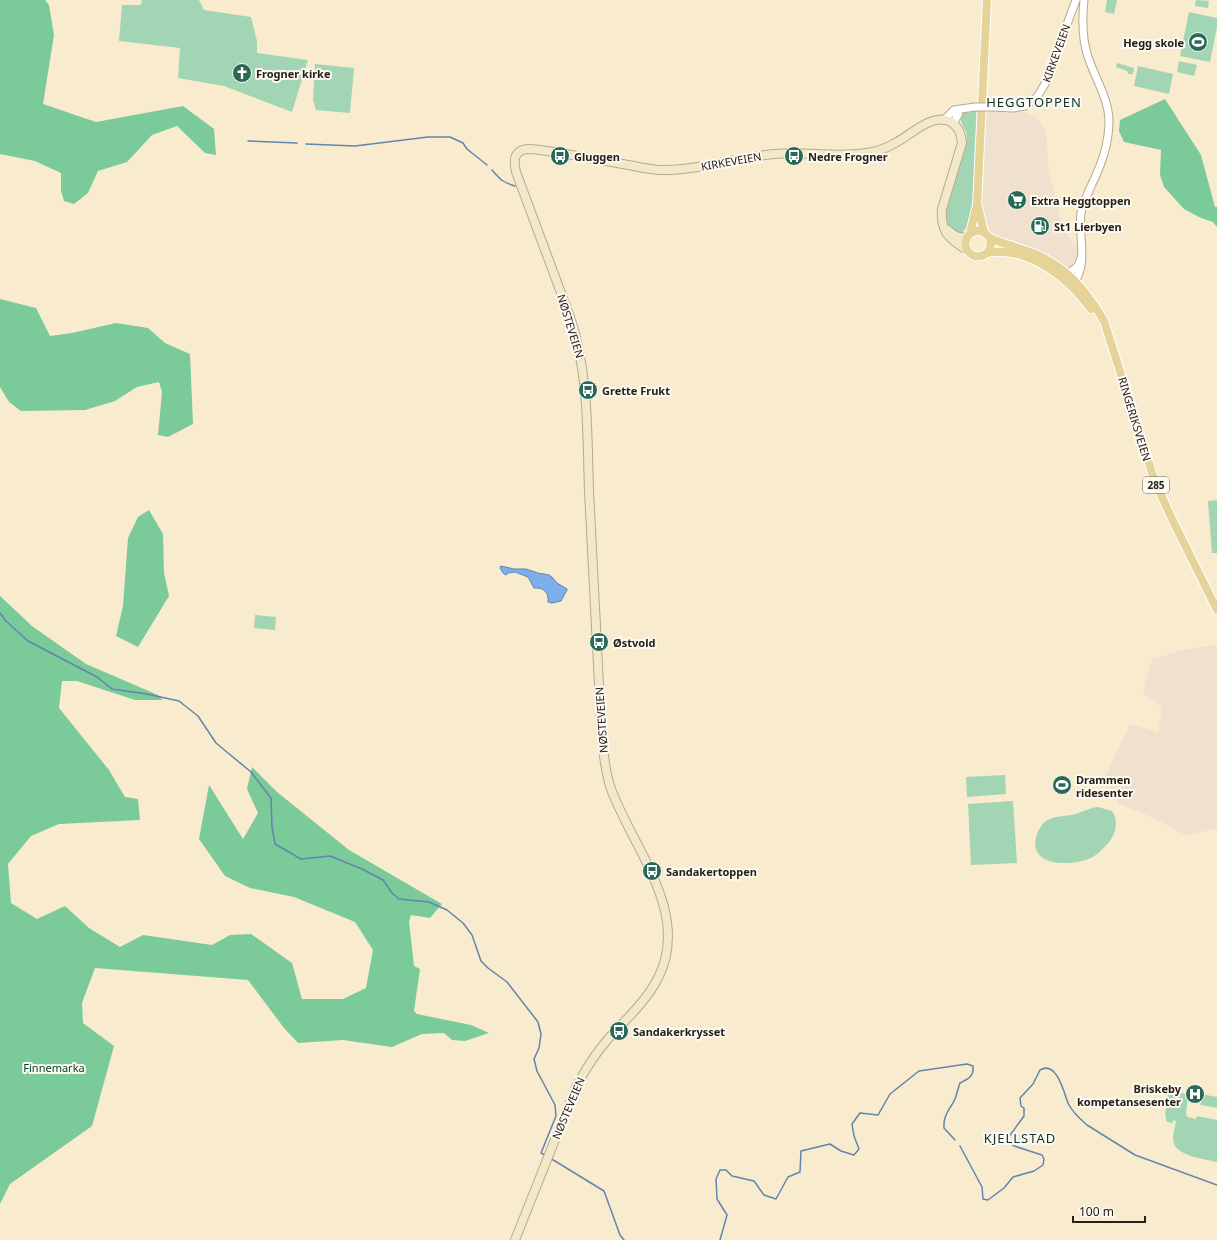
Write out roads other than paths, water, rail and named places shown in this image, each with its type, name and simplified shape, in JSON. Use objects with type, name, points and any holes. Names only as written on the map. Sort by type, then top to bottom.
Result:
[{"type":"main road","points":[[967,250],[965,243],[969,235],[977,205],[987,0]]},
{"type":"main road","points":[[944,120],[953,124],[960,132],[962,143],[942,209],[943,228],[950,238],[967,250]]},
{"type":"main road","name":"KIRKEVEIEN","points":[[515,158],[520,151],[530,149],[647,169],[670,170],[692,168],[775,154],[857,155],[888,147],[931,122],[944,120]]},
{"type":"main road","name":"NØSTEVEIEN","points":[[515,158],[514,164],[516,172],[574,329],[582,363],[601,724],[606,770],[610,786],[616,800],[657,887],[665,909],[669,935],[666,958],[659,976],[653,986],[640,1005],[607,1041],[585,1071],[567,1108],[515,1240]]},
{"type":"main road","points":[[977,205],[991,246],[987,253]]},
{"type":"main road","points":[[944,225],[955,236],[958,237],[969,235]]},
{"type":"main road","name":"285","points":[[969,235],[976,231],[987,235]]},
{"type":"main road","name":"RINGERIKSVEIEN","points":[[987,235],[1036,255],[1055,265],[1070,279],[1108,334],[1147,459],[1158,488],[1217,610]]},
{"type":"main road","name":"285","points":[[967,250],[977,257],[983,256],[987,253]]},
{"type":"main road","name":"RINGERIKSVEIEN","points":[[987,253],[1002,251],[1028,258],[1070,279]]},
{"type":"street","name":"KIRKEVEIEN","points":[[944,120],[954,110],[975,107],[1013,108],[1025,106],[1037,97],[1045,84],[1076,0]]},
{"type":"street","points":[[1070,279],[1080,270],[1082,212],[1102,160],[1109,132],[1109,119],[1106,104],[1088,57],[1084,39],[1084,0]]},
{"type":"street","points":[[953,124],[961,109]]},
{"type":"water","points":[[501,566],[514,569],[526,569],[549,575],[567,590],[561,601],[552,603],[548,602],[547,593],[541,588],[534,588],[528,577],[515,572],[508,573],[506,575],[500,568]]},
{"type":"waterway","points":[[306,144],[355,146],[428,137],[450,137],[463,143],[467,149],[487,165]]},
{"type":"waterway","points":[[248,141],[297,143]]},
{"type":"waterway","points":[[492,170],[502,180],[515,186]]},
{"type":"waterway","points":[[0,613],[6,621],[28,641],[97,677],[112,689],[147,694],[179,701],[198,716],[216,743],[251,772],[271,798],[272,827],[275,844],[301,859],[330,856],[362,869],[383,880],[392,893],[399,899],[429,902],[447,910],[463,923],[472,935],[481,961],[507,982],[538,1022],[541,1034],[539,1048],[534,1059],[537,1071],[555,1105],[556,1116],[541,1153],[545,1155]]},
{"type":"waterway","points":[[720,1240],[727,1215],[717,1199],[716,1179],[720,1170],[726,1170],[732,1176],[754,1181],[764,1195],[776,1199],[788,1177],[800,1172],[801,1151],[830,1144],[841,1151],[854,1155],[859,1149],[854,1136],[852,1124],[860,1113],[878,1115],[890,1094],[919,1071],[967,1064],[973,1066],[973,1073],[968,1079],[960,1083],[955,1099],[947,1112],[944,1123],[944,1128],[955,1140]]},
{"type":"waterway","points":[[960,1146],[982,1187],[983,1199],[988,1200],[1004,1188],[1013,1177],[1034,1171],[1043,1165],[1044,1159],[1042,1155],[1014,1146],[1008,1141],[1008,1138],[1024,1116],[1024,1108],[1021,1106],[1020,1098],[1033,1084],[1040,1070],[1046,1068],[1055,1073],[1059,1079],[1068,1103],[1076,1115],[1087,1125],[1135,1155],[1217,1185]]},
{"type":"waterway","points":[[550,1158],[604,1191],[620,1235],[624,1240]]},
{"type":"place","name":"Hegg skole","points":[[1198,42]]},
{"type":"place","name":"Frogner kirke","points":[[242,73]]},
{"type":"place","name":"Gluggen","points":[[560,156]]},
{"type":"place","name":"Nedre Frogner","points":[[794,156]]},
{"type":"place","name":"Extra Heggtoppen","points":[[1017,200]]},
{"type":"place","name":"St1 Lierbyen","points":[[1040,226]]},
{"type":"place","name":"Grette Frukt","points":[[588,390]]},
{"type":"place","name":"Østvold","points":[[599,642]]},
{"type":"place","name":"Drammen ridesenter","points":[[1062,785]]},
{"type":"place","name":"Sandakertoppen","points":[[652,871]]},
{"type":"place","name":"Sandakerkrysset","points":[[619,1031]]},
{"type":"place","name":"Briskeby kompetansesenter","points":[[1195,1094]]},
{"type":"district","name":"HEGGTOPPEN","points":[[1034,102]]},
{"type":"district","name":"KJELLSTAD","points":[[1020,1138]]},
{"type":"park label","name":"Finnemarka","points":[[54,1067]]}]
